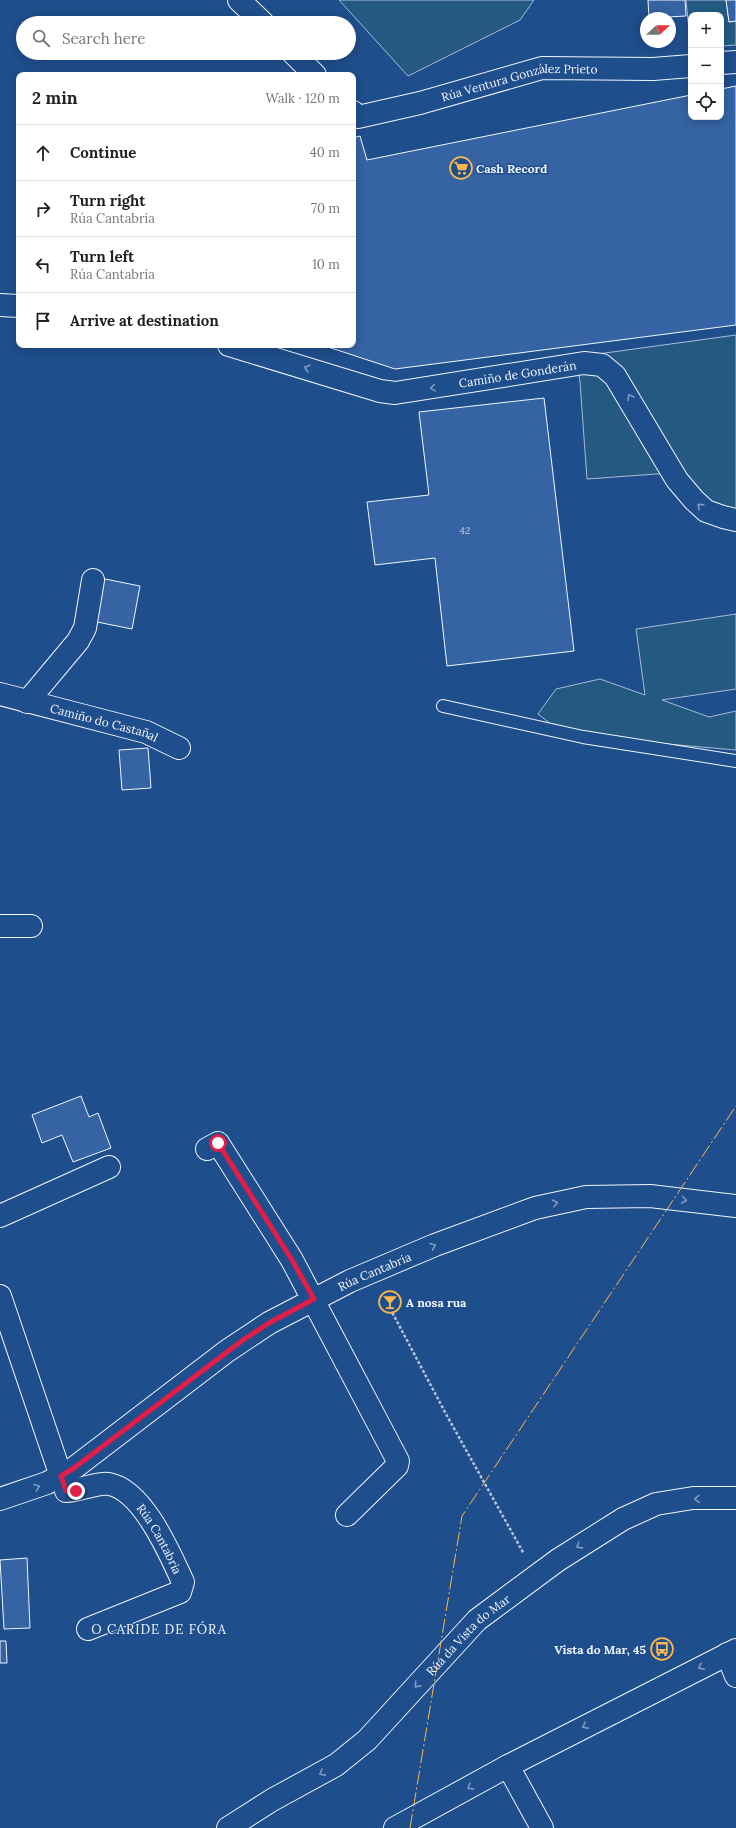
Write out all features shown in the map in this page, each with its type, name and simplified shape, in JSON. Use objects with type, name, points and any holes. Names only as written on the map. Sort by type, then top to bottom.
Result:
[{"type":"street","points":[[239,0],[256,16]]},
{"type":"street","points":[[300,60],[312,72]]},
{"type":"street","points":[[724,63],[736,62]]},
{"type":"street","name":"Rúa Ventura González Prieto","points":[[356,115],[358,117],[412,104],[542,68],[653,69],[688,66]]},
{"type":"street","points":[[0,305],[16,306]]},
{"type":"street","name":"Camiño de Gonderán","points":[[239,348],[380,391],[395,393],[584,363],[602,365],[616,376],[677,480],[694,500],[706,511],[723,518],[736,520]]},
{"type":"street","points":[[27,702],[78,641],[85,628],[93,580]]},
{"type":"street","name":"Camiño do Castañal","points":[[0,694],[146,732],[179,748]]},
{"type":"street","points":[[0,926],[31,926]]},
{"type":"street","points":[[207,1149],[218,1143],[292,1260],[314,1299],[398,1461],[398,1466],[347,1515]]},
{"type":"street","points":[[0,1216],[109,1168]]},
{"type":"street","name":"Rúa Cantabria","points":[[0,1500],[21,1494],[61,1476],[74,1468],[243,1340],[269,1323],[350,1280],[435,1245],[535,1208],[564,1200],[613,1195],[650,1196],[736,1206]]},
{"type":"street","points":[[0,1296],[61,1476]]},
{"type":"street","name":"Rúa Cantabria","points":[[61,1476],[66,1491],[76,1491],[108,1484],[120,1489],[134,1499],[151,1519],[183,1582],[180,1592],[88,1629]]},
{"type":"street","name":"Rúa da Vista do Mar","points":[[228,1828],[272,1800],[336,1765],[367,1740],[477,1620],[536,1575],[623,1519],[656,1504],[693,1498],[736,1498]]},
{"type":"street","points":[[395,1828],[508,1766],[731,1652],[736,1676]]},
{"type":"street","points":[[508,1766],[542,1828]]},
{"type":"lane","points":[[443,706],[583,737],[736,761]]},
{"type":"path","points":[[380,1289],[446,1414],[536,1575]]},
{"type":"shaded area","points":[[339,0],[534,0],[520,20],[408,76],[356,19],[356,16],[354,16]]},
{"type":"shaded area","points":[[686,0],[726,0],[729,22],[736,21],[736,45],[724,46],[724,12],[688,12],[688,20]]},
{"type":"shaded area","points":[[736,335],[736,511],[709,505],[684,472],[587,479],[580,382],[576,357]]},
{"type":"shaded area","points":[[736,614],[736,689],[662,700],[709,717],[736,711],[736,750],[565,735],[538,714],[556,689],[600,679],[645,695],[636,629]]},
{"type":"building","points":[[648,0],[685,0],[686,16],[676,17],[676,12],[649,12]]},
{"type":"building","points":[[726,0],[736,0],[736,21],[729,22]]},
{"type":"building","points":[[736,86],[736,325],[395,369],[331,348],[356,348],[356,137],[360,136],[367,160],[688,96],[688,120],[724,120],[724,88]]},
{"type":"building","points":[[544,398],[574,651],[447,666],[435,558],[375,565],[367,502],[429,495],[419,412]]},
{"type":"building","points":[[100,578],[140,586],[132,629],[92,621]]},
{"type":"building","points":[[148,748],[151,788],[122,790],[119,750]]},
{"type":"building","points":[[81,1096],[89,1117],[98,1113],[111,1148],[73,1162],[62,1135],[42,1143],[32,1115]]},
{"type":"building","points":[[27,1558],[30,1628],[4,1629],[0,1560]]},
{"type":"building","points":[[0,1641],[6,1641],[7,1663],[0,1663]]},
{"type":"power","points":[[410,1828],[462,1516],[736,1106]]},
{"type":"place","name":"Cash Record","points":[[461,168]]},
{"type":"place","name":"A nosa rua","points":[[390,1302]]},
{"type":"place","name":"Vista do Mar, 45","points":[[662,1649]]},
{"type":"district","name":"O CARIDE DE FÓRA","points":[[159,1629]]},
{"type":"route","points":[[76,1491],[66,1491],[61,1476],[74,1468],[159,1404],[227,1351],[269,1323],[296,1307],[314,1299],[292,1260],[218,1143]]}]
